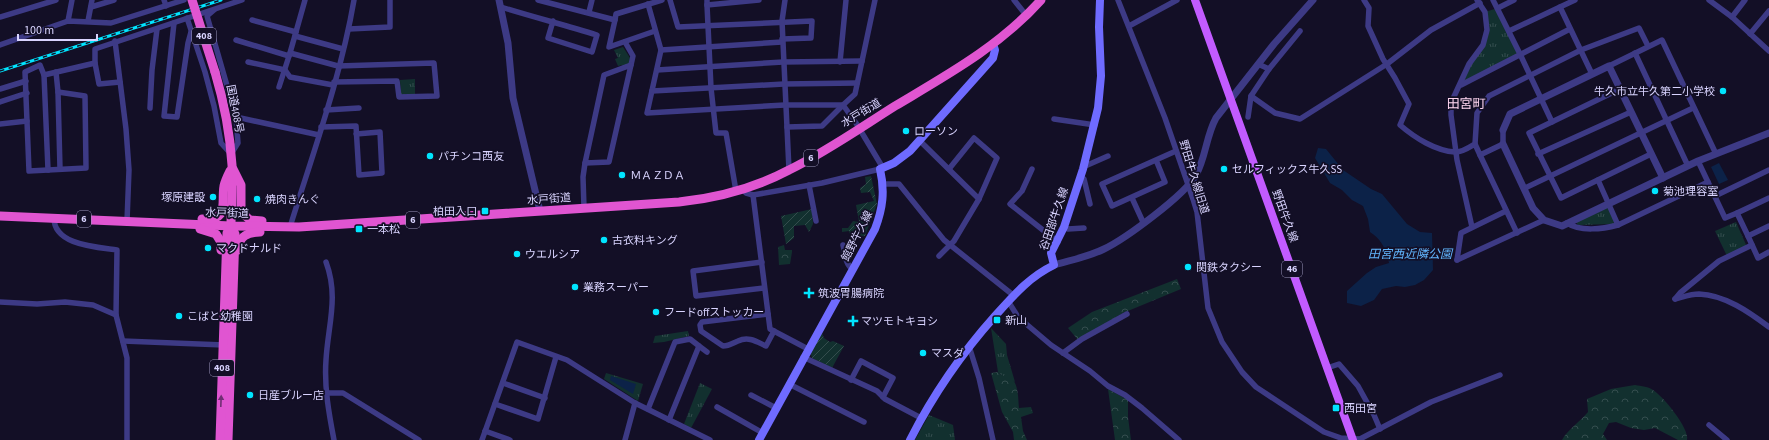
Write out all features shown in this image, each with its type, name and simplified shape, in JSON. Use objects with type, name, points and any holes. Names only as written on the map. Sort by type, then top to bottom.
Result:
[{"type":"highway","name":"国道408号","points":[[192,0],[215,72],[227,124],[232,166],[232,226]]},
{"type":"highway","name":"水戸街道","points":[[0,216],[290,227],[326,226],[690,201],[740,190],[789,170],[958,68],[993,44],[1041,0]]},
{"type":"highway","points":[[184,223],[198,219],[212,220],[222,212],[224,206],[224,185],[232,166]]},
{"type":"highway","points":[[168,223],[172,226],[208,230],[216,234],[221,242],[221,272],[229,282],[237,273],[238,244],[240,239],[248,233],[271,232],[280,227],[271,221],[250,220],[241,212],[241,185],[232,166]]},
{"type":"highway","name":"408","points":[[220,440],[227,345],[229,282],[227,233],[232,226]]},
{"type":"highway","name":"408","points":[[227,345],[228,440]]},
{"type":"main road","name":"谷田部牛久線","points":[[910,440],[921,418],[969,346],[1011,298],[1029,280],[1054,265],[1051,253],[1058,242],[1064,227],[1095,125],[1100,95],[1100,0]]},
{"type":"main road","name":"野田牛久線","points":[[1195,0],[1317,333],[1353,440]]},
{"type":"main road","points":[[882,168],[904,156],[920,141],[993,58],[995,50],[993,44]]},
{"type":"main road","name":"館野牛久線","points":[[761,436],[879,219],[883,204],[882,168]]},
{"type":"street","points":[[0,17],[56,0]]},
{"type":"street","points":[[68,21],[72,0]]},
{"type":"street","points":[[88,21],[92,0]]},
{"type":"street","points":[[91,7],[114,0]]},
{"type":"street","points":[[0,45],[68,21],[111,23],[165,3],[183,0]]},
{"type":"street","points":[[120,82],[99,84],[95,62],[95,49],[242,0]]},
{"type":"street","points":[[279,87],[290,54],[304,0]]},
{"type":"street","points":[[290,227],[319,134],[349,29],[354,0]]},
{"type":"street","points":[[349,29],[390,27],[390,0]]},
{"type":"street","points":[[538,0],[563,3],[615,20]]},
{"type":"street","points":[[589,12],[592,0]]},
{"type":"street","points":[[655,31],[609,47],[616,14],[662,0]]},
{"type":"street","points":[[661,50],[811,38],[812,21],[782,21],[678,27],[670,0]]},
{"type":"street","points":[[759,0],[707,3],[711,88],[716,133],[726,134],[740,190],[753,195],[853,176],[882,168],[859,128],[843,105]]},
{"type":"street","points":[[785,0],[782,21],[782,40],[789,170]]},
{"type":"street","points":[[840,62],[846,0]]},
{"type":"street","points":[[787,127],[822,126],[855,94],[875,0]]},
{"type":"street","points":[[1014,0],[1026,15]]},
{"type":"street","name":"野田牛久線旧道","points":[[1118,0],[1163,112],[1197,212],[1208,308],[1222,342],[1242,372],[1256,387],[1324,432],[1338,439],[1353,440]]},
{"type":"street","points":[[1128,26],[1177,0]]},
{"type":"street","points":[[1054,265],[1103,250],[1144,222],[1188,186],[1201,165],[1212,125],[1258,64],[1288,27],[1313,0]]},
{"type":"street","points":[[1364,0],[1369,8],[1368,26],[1383,59],[1409,104],[1400,125],[1408,132],[1434,146],[1457,153],[1475,144]]},
{"type":"street","points":[[1493,0],[1520,54],[1540,100],[1552,122]]},
{"type":"street","points":[[1498,8],[1514,0]]},
{"type":"street","points":[[1509,31],[1575,0]]},
{"type":"street","points":[[1710,0],[1732,17],[1769,51]]},
{"type":"street","points":[[1732,17],[1745,0]]},
{"type":"street","points":[[1251,96],[1275,113],[1300,119],[1387,64],[1432,30],[1478,2],[1485,12],[1486,30],[1483,45],[1469,64],[1452,103],[1451,115],[1457,160],[1472,227]]},
{"type":"street","points":[[500,3],[597,35],[592,52],[548,38],[553,21]]},
{"type":"street","points":[[500,3],[508,43],[513,98],[540,211]]},
{"type":"street","points":[[648,4],[661,50],[647,113],[785,105],[843,105]]},
{"type":"street","points":[[1560,7],[1592,74]]},
{"type":"street","points":[[187,18],[214,106],[221,143],[231,154],[238,143],[236,117],[207,16],[216,8]]},
{"type":"street","points":[[1750,34],[1769,11]]},
{"type":"street","points":[[252,20],[343,49]]},
{"type":"street","points":[[174,23],[164,116],[177,117],[188,42],[191,32]]},
{"type":"street","points":[[1517,233],[1475,144],[1477,113],[1489,96],[1581,50],[1639,28],[1648,46]]},
{"type":"street","points":[[150,108],[152,70],[157,29]]},
{"type":"street","points":[[1461,85],[1570,29]]},
{"type":"street","points":[[1248,117],[1251,96],[1269,69],[1300,31]]},
{"type":"street","points":[[236,40],[338,66],[434,63],[437,96],[399,97],[397,80],[333,84],[290,77],[285,70],[248,62]]},
{"type":"street","points":[[1716,154],[1662,40],[1510,114],[1503,130],[1503,144],[1534,208],[1544,220],[1562,226],[1698,161],[1768,136]]},
{"type":"street","points":[[115,42],[126,129],[129,170],[127,221]]},
{"type":"street","points":[[586,163],[609,162],[633,56],[625,42]]},
{"type":"street","points":[[1634,53],[1688,166]]},
{"type":"street","points":[[44,75],[95,62]]},
{"type":"street","points":[[657,70],[783,62],[862,62]]},
{"type":"street","points":[[584,208],[583,177],[604,75],[631,64]]},
{"type":"street","points":[[1258,64],[1269,69]]},
{"type":"street","points":[[48,170],[44,75],[40,65],[25,72],[29,171],[48,170],[60,169],[86,168],[85,96],[58,92]]},
{"type":"street","points":[[1609,66],[1663,178]]},
{"type":"street","points":[[56,72],[60,169]]},
{"type":"street","points":[[0,89],[26,81]]},
{"type":"street","points":[[652,91],[784,84],[857,83]]},
{"type":"street","points":[[1620,89],[1529,134],[1538,154],[1561,198],[1651,154]]},
{"type":"street","points":[[0,102],[27,93]]},
{"type":"street","points":[[326,110],[359,108]]},
{"type":"street","points":[[1525,188],[1667,122],[1693,108]]},
{"type":"street","points":[[1538,154],[1631,112]]},
{"type":"street","points":[[236,117],[319,134]]},
{"type":"street","points":[[1054,119],[1095,125]]},
{"type":"street","points":[[0,124],[28,121]]},
{"type":"street","points":[[321,127],[356,126],[356,134],[359,175],[382,173],[380,132],[356,134]]},
{"type":"street","points":[[940,256],[954,241],[979,199],[997,158],[974,138],[949,169]]},
{"type":"street","points":[[920,141],[979,199]]},
{"type":"street","points":[[1480,155],[1503,144]]},
{"type":"street","points":[[1156,160],[1165,182],[1112,206],[1102,184],[1176,151]]},
{"type":"street","points":[[1083,167],[1108,156]]},
{"type":"street","points":[[1698,161],[1725,218],[1769,198]]},
{"type":"street","points":[[1032,168],[1022,192],[1010,204],[1058,242]]},
{"type":"street","points":[[1715,196],[1769,170]]},
{"type":"street","points":[[1080,178],[1084,179],[1090,204]]},
{"type":"street","points":[[1598,180],[1618,224]]},
{"type":"street","points":[[1567,223],[1574,228],[1608,227],[1618,224],[1708,182]]},
{"type":"street","points":[[883,184],[899,184],[940,236],[1011,298],[1018,316],[1051,345],[1090,371],[1108,386],[1125,395],[1147,411],[1179,440]]},
{"type":"street","points":[[809,185],[816,220]]},
{"type":"street","points":[[753,195],[770,329],[808,349]]},
{"type":"street","points":[[1132,198],[1144,222]]},
{"type":"street","points":[[1506,211],[1461,233],[1457,260],[1544,220]]},
{"type":"street","points":[[1737,213],[1758,258],[1769,252]]},
{"type":"street","points":[[54,217],[54,224],[62,237],[85,245],[117,250],[116,315],[127,358],[127,440]]},
{"type":"street","points":[[1748,236],[1769,226]]},
{"type":"street","points":[[1064,227],[1068,229],[1084,228]]},
{"type":"street","points":[[843,245],[847,262],[852,270]]},
{"type":"street","points":[[1752,246],[1719,261],[1680,293],[1675,299],[1700,294],[1723,299],[1738,307],[1769,328]]},
{"type":"street","points":[[326,262],[332,277],[332,321],[326,361],[326,401],[334,440]]},
{"type":"street","points":[[762,262],[693,271],[696,296],[764,288]]},
{"type":"street","points":[[0,302],[37,304],[65,302],[93,305],[116,315]]},
{"type":"street","points":[[768,314],[702,322],[700,325],[701,331],[723,346],[727,346],[739,340],[749,339],[766,346],[774,331]]},
{"type":"street","points":[[1063,353],[1082,339],[1127,314]]},
{"type":"street","points":[[648,409],[675,342],[690,339],[707,352]]},
{"type":"street","points":[[123,341],[227,345]]},
{"type":"street","points":[[482,440],[517,342],[580,368],[635,403],[710,440]]},
{"type":"street","points":[[669,420],[699,346]]},
{"type":"street","points":[[969,346],[979,378],[993,440]]},
{"type":"street","points":[[495,404],[538,419],[556,357]]},
{"type":"street","points":[[803,357],[877,391],[883,397],[921,418]]},
{"type":"street","points":[[851,380],[860,361],[893,378],[883,397]]},
{"type":"street","points":[[1328,368],[1339,364],[1352,377],[1368,402],[1380,429]]},
{"type":"street","points":[[1353,440],[1360,439],[1431,402],[1500,375]]},
{"type":"street","points":[[503,383],[545,398]]},
{"type":"street","points":[[789,384],[864,422]]},
{"type":"street","points":[[326,393],[343,393],[419,440]]},
{"type":"street","points":[[751,395],[776,408]]},
{"type":"street","points":[[625,440],[635,403]]},
{"type":"street","points":[[717,407],[761,436]]},
{"type":"street","points":[[1709,424],[1727,440]]},
{"type":"street","points":[[485,431],[510,440]]},
{"type":"green space","points":[[1498,8],[1520,54],[1461,85],[1469,64],[1483,45],[1487,30],[1485,12]]},
{"type":"green space","points":[[623,47],[630,58],[629,64],[623,68],[622,65],[618,66],[615,59],[618,58],[614,50]]},
{"type":"green space","points":[[415,79],[415,94],[401,95],[400,80]]},
{"type":"green space","points":[[871,176],[877,204],[865,236],[851,237],[849,231],[842,232],[842,228],[848,228],[853,221],[859,222],[856,205],[874,201],[870,192],[861,193],[860,188],[866,184],[865,177]]},
{"type":"green space","points":[[1609,208],[1615,221],[1613,224],[1577,224],[1577,221]]},
{"type":"green space","points":[[812,209],[813,224],[809,232],[805,225],[794,226],[794,238],[786,244],[781,216]]},
{"type":"green space","points":[[1736,222],[1747,247],[1727,256],[1715,231]]},
{"type":"green space","points":[[784,245],[785,250],[792,250],[790,264],[779,265],[778,247]]},
{"type":"green space","points":[[1177,279],[1181,289],[1123,313],[1078,340],[1068,328],[1092,312]]},
{"type":"green space","points":[[991,328],[1006,344],[1007,355],[1015,382],[998,372]]},
{"type":"green space","points":[[688,331],[689,336],[653,343],[655,336]]},
{"type":"green space","points":[[822,333],[824,338],[830,342],[833,341],[844,346],[832,368],[812,358],[810,351]]},
{"type":"green space","points":[[998,372],[1001,375],[1010,378],[1015,383],[1018,392],[1019,408],[1031,407],[1033,413],[1021,417],[1023,431],[1027,440],[1014,440],[1013,432],[1002,412],[991,373]]},
{"type":"green space","points":[[606,373],[643,384],[638,401],[604,379]]},
{"type":"green space","points":[[700,383],[712,389],[691,428],[684,424]]},
{"type":"green space","points":[[1635,385],[1651,389],[1663,399],[1680,421],[1687,435],[1687,440],[1678,440],[1655,428],[1644,430],[1631,428],[1616,422],[1609,423],[1603,434],[1607,440],[1562,440],[1567,432],[1588,412],[1587,399],[1611,389]]},
{"type":"green space","points":[[1108,389],[1128,400],[1128,417],[1131,440],[1115,440]]},
{"type":"green space","points":[[929,415],[953,425],[955,440],[915,440]]},
{"type":"water","name":"田宮西近隣公園","points":[[1318,148],[1326,149],[1343,170],[1371,189],[1382,194],[1407,224],[1420,232],[1432,233],[1433,270],[1424,280],[1415,285],[1405,287],[1396,286],[1382,289],[1374,300],[1361,306],[1347,303],[1347,291],[1376,267],[1389,263],[1383,245],[1378,238],[1370,232],[1368,219],[1363,206],[1352,200],[1342,190],[1330,183],[1315,158]]},
{"type":"water","points":[[1719,163],[1728,180],[1719,184],[1711,167]]},
{"type":"water","points":[[611,376],[636,384],[633,394],[610,380]]},
{"type":"railway","points":[[0,71],[221,0]]},
{"type":"place","name":"牛久市立牛久第二小学校","points":[[1723,91]]},
{"type":"place","name":"ローソン","points":[[906,131]]},
{"type":"place","name":"パチンコ西友","points":[[430,156]]},
{"type":"place","name":"セルフィックス牛久SS","points":[[1224,169]]},
{"type":"place","name":"ＭＡＺＤＡ","points":[[622,175]]},
{"type":"place","name":"菊池理容室","points":[[1655,191]]},
{"type":"place","name":"塚原建設","points":[[213,197]]},
{"type":"place","name":"焼肉きんぐ","points":[[257,199]]},
{"type":"place","name":"柏田入口","points":[[485,211]]},
{"type":"place","name":"一本松","points":[[359,229]]},
{"type":"place","name":"古衣料キング","points":[[604,240]]},
{"type":"place","name":"マクドナルド","points":[[208,248]]},
{"type":"place","name":"ウエルシア","points":[[517,254]]},
{"type":"place","name":"関鉄タクシー","points":[[1188,267]]},
{"type":"place","name":"業務スーパー","points":[[575,287]]},
{"type":"place","name":"筑波胃腸病院","points":[[809,293]]},
{"type":"place","name":"フードoffストッカー","points":[[656,312]]},
{"type":"place","name":"こばと幼稚園","points":[[179,316]]},
{"type":"place","name":"新山","points":[[997,320]]},
{"type":"place","name":"マツモトキヨシ","points":[[853,321]]},
{"type":"place","name":"マスダ","points":[[923,353]]},
{"type":"place","name":"日産ブルー店","points":[[250,395]]},
{"type":"place","name":"西田宮","points":[[1336,408]]},
{"type":"district","name":"田宮町","points":[[1466,104]]}]
